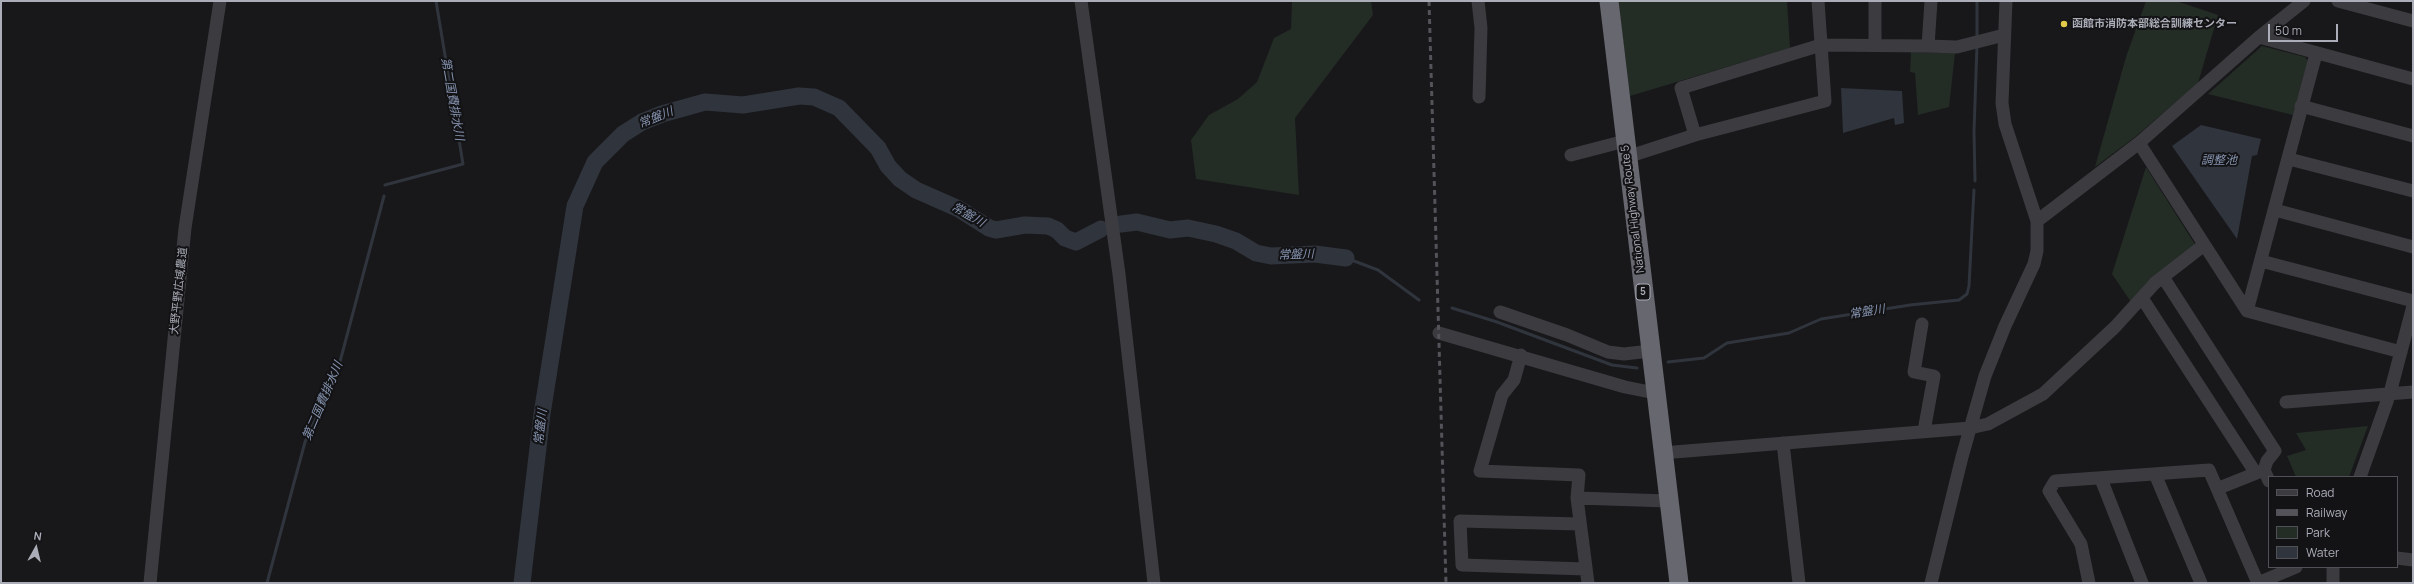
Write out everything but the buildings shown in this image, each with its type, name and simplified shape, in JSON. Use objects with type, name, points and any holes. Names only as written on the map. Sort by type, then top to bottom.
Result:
[{"type":"highway","name":"National Highway Route 5","points":[[1609,1],[1662,453],[1679,583]]},
{"type":"street","name":"大野平野広域農道","points":[[150,583],[185,228],[220,1]]},
{"type":"street","points":[[1081,1],[1119,274],[1154,583]]},
{"type":"street","points":[[1478,1],[1481,28],[1479,97]]},
{"type":"street","points":[[1571,156],[1616,142],[1626,149],[1695,135],[1825,101],[1818,1]]},
{"type":"street","points":[[1875,1],[1875,45]]},
{"type":"street","points":[[1928,46],[1931,1]]},
{"type":"street","points":[[1931,583],[1970,428],[1995,350],[2034,264],[2038,238],[2037,221],[2005,124],[2002,89],[2000,1]]},
{"type":"street","points":[[2001,36],[2006,1]]},
{"type":"street","points":[[2037,221],[2138,143],[2259,37],[2304,1]]},
{"type":"street","points":[[2338,1],[2413,21]]},
{"type":"street","points":[[1695,135],[1681,88],[1821,45],[1957,47],[2001,36]]},
{"type":"street","points":[[2259,37],[2316,54],[2413,79]]},
{"type":"street","points":[[2247,311],[2316,54]]},
{"type":"street","points":[[2301,106],[2413,136]]},
{"type":"street","points":[[2138,143],[2247,311],[2401,352]]},
{"type":"street","points":[[2289,158],[2413,191]]},
{"type":"street","points":[[2275,210],[2413,247]]},
{"type":"street","points":[[1662,453],[1970,428],[1988,424],[2043,394],[2095,346],[2163,277],[2204,245]]},
{"type":"street","points":[[2261,261],[2413,301]]},
{"type":"street","points":[[2163,277],[2275,451],[2267,462],[2263,474]]},
{"type":"street","points":[[2142,298],[2263,474]]},
{"type":"street","points":[[2360,476],[2390,393],[2413,306]]},
{"type":"street","points":[[1500,312],[1567,334],[1608,352],[1624,354],[1650,351]]},
{"type":"street","points":[[1922,324],[1914,372],[1934,376],[1924,431]]},
{"type":"street","points":[[1439,334],[1520,355],[1625,387],[1656,392]]},
{"type":"street","points":[[1520,355],[1514,380],[1502,396],[1480,471],[1579,475],[1577,498],[1588,583]]},
{"type":"street","points":[[2286,402],[2413,392]]},
{"type":"street","points":[[1783,443],[1799,583]]},
{"type":"street","points":[[2089,583],[2081,544],[2049,491],[2055,481],[2101,479],[2209,470],[2258,583],[2294,568]]},
{"type":"street","points":[[2154,474],[2200,583]]},
{"type":"street","points":[[2218,488],[2263,474]]},
{"type":"street","points":[[2101,479],[2142,583]]},
{"type":"street","points":[[1577,498],[1668,501]]},
{"type":"street","points":[[1580,524],[1460,521],[1462,565],[1586,569]]},
{"type":"street","points":[[2398,558],[2413,560]]},
{"type":"street","points":[[2333,568],[2333,583]]},
{"type":"green space","points":[[1292,1],[1371,1],[1373,15],[1295,118],[1299,195],[1196,179],[1191,140],[1209,115],[1238,99],[1257,82],[1274,38],[1291,29]]},
{"type":"green space","points":[[1618,1],[1787,1],[1790,48],[1630,96]]},
{"type":"green space","points":[[2146,1],[2176,1],[2218,15],[2198,83],[2135,137],[2095,167],[2126,57]]},
{"type":"green space","points":[[2262,46],[2305,57],[2308,61],[2293,115],[2208,94]]},
{"type":"green space","points":[[1911,52],[1955,53],[1949,107],[1918,115],[1915,73],[1910,72]]},
{"type":"green space","points":[[2146,167],[2196,246],[2131,302],[2112,274]]},
{"type":"green space","points":[[2368,426],[2349,476],[2296,476],[2287,456],[2306,450],[2296,433]]},
{"type":"water","points":[[1841,88],[1902,91],[1904,123],[1895,125],[1894,118],[1843,133]]},
{"type":"water","name":"調整池","points":[[2201,125],[2261,139],[2257,155],[2252,156],[2237,239],[2172,146]]},
{"type":"waterway","name":"第二国費排水川","points":[[385,185],[463,164],[436,1]]},
{"type":"waterway","name":"常盤川","points":[[1977,1],[1977,39]]},
{"type":"waterway","name":"常盤川","points":[[1975,181],[1974,131],[1977,45]]},
{"type":"waterway","name":"常盤川","points":[[522,583],[542,414],[575,206],[595,162],[623,134],[642,122],[662,114],[705,102],[743,105],[799,96],[814,97],[839,108],[878,148],[888,166],[900,179],[916,190],[959,209],[989,228],[996,230],[1025,225],[1048,226],[1057,230],[1065,238],[1076,242],[1101,229]]},
{"type":"waterway","name":"常盤川","points":[[1668,362],[1704,358],[1727,343],[1789,333],[1821,319],[1910,305],[1959,300],[1967,294],[1969,286],[1974,190]]},
{"type":"waterway","name":"第二国費排水川","points":[[267,583],[305,442],[337,373],[384,196]]},
{"type":"waterway","name":"常盤川","points":[[1121,224],[1137,222],[1170,230],[1188,228],[1216,234],[1236,241],[1256,253],[1271,256],[1315,254],[1346,258]]},
{"type":"waterway","name":"常盤川","points":[[1346,258],[1378,270],[1419,300]]},
{"type":"waterway","name":"常盤川","points":[[1452,308],[1497,322],[1612,365],[1637,368]]},
{"type":"railway","points":[[1429,1],[1446,583]]},
{"type":"place","name":"函館市消防本部総合訓練センター","points":[[2064,24]]}]
